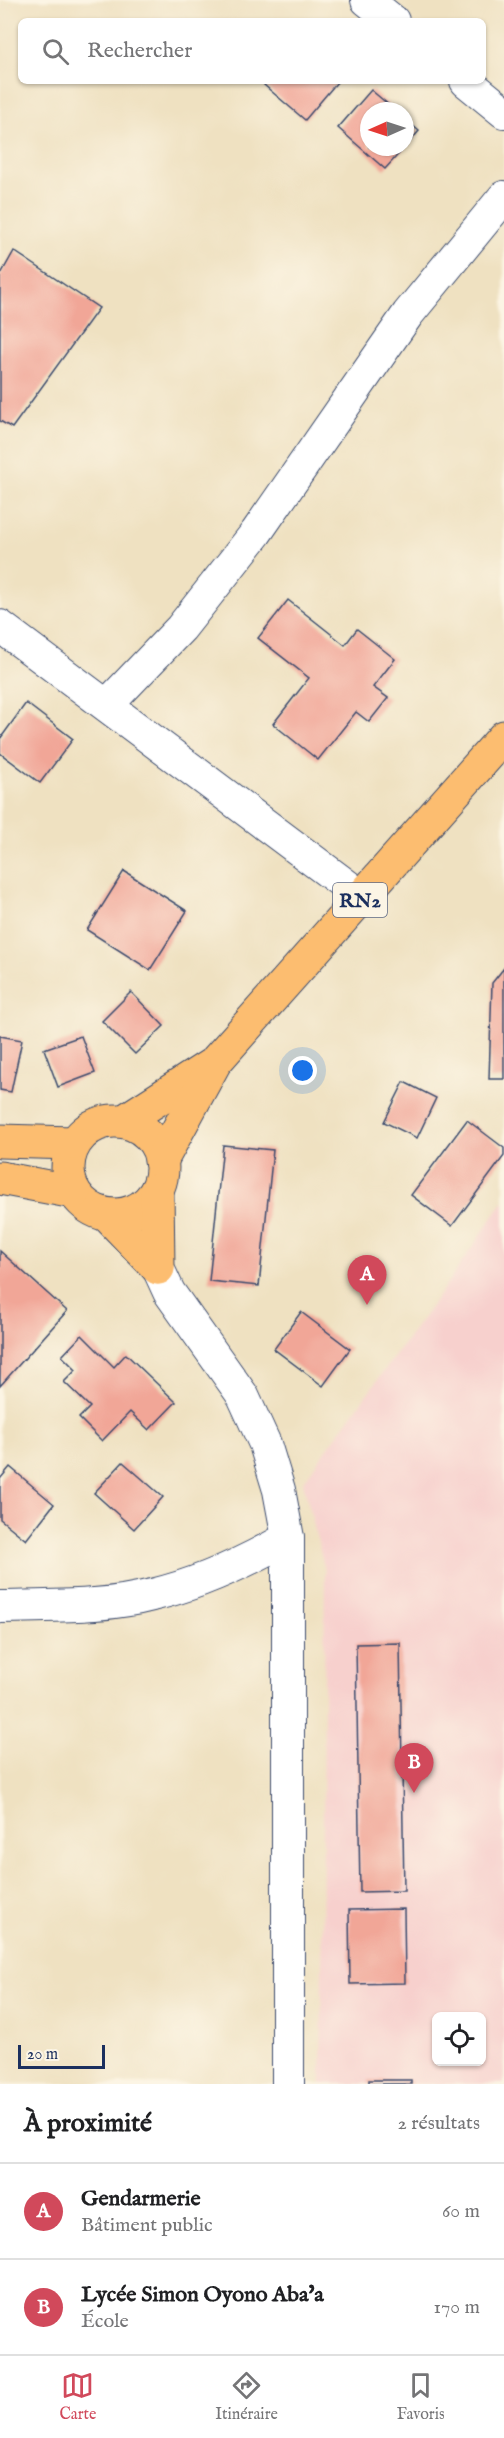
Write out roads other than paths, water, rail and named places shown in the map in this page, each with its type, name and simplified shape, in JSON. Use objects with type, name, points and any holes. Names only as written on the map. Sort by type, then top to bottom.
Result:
[{"type":"highway","name":"RN2","points":[[124,1121],[215,1062],[504,737]]},
{"type":"highway","name":"RN2","points":[[159,1176],[215,1062]]},
{"type":"highway","points":[[124,1121],[138,1126],[157,1148],[158,1268],[107,1215],[83,1203],[74,1192],[67,1167],[74,1143],[96,1124],[124,1121]]},
{"type":"highway","points":[[0,1141],[74,1143]]},
{"type":"highway","points":[[107,1215],[123,1215],[148,1202],[159,1176]]},
{"type":"highway","points":[[0,1178],[74,1192]]},
{"type":"street","points":[[367,0],[389,18]]},
{"type":"street","points":[[470,84],[504,112]]},
{"type":"street","points":[[108,704],[181,628],[256,533],[408,314],[504,197]]},
{"type":"street","points":[[0,626],[108,704],[362,897]]},
{"type":"street","points":[[158,1268],[169,1292],[243,1396],[265,1444],[279,1490],[288,1538],[288,2084]]},
{"type":"street","points":[[0,1607],[90,1604],[151,1596],[255,1557],[288,1538]]},
{"type":"place","name":"Gendarmerie","points":[[367,1305]]},
{"type":"place","name":"Lycée Simon Oyono Aba'a","points":[[414,1793]]}]
